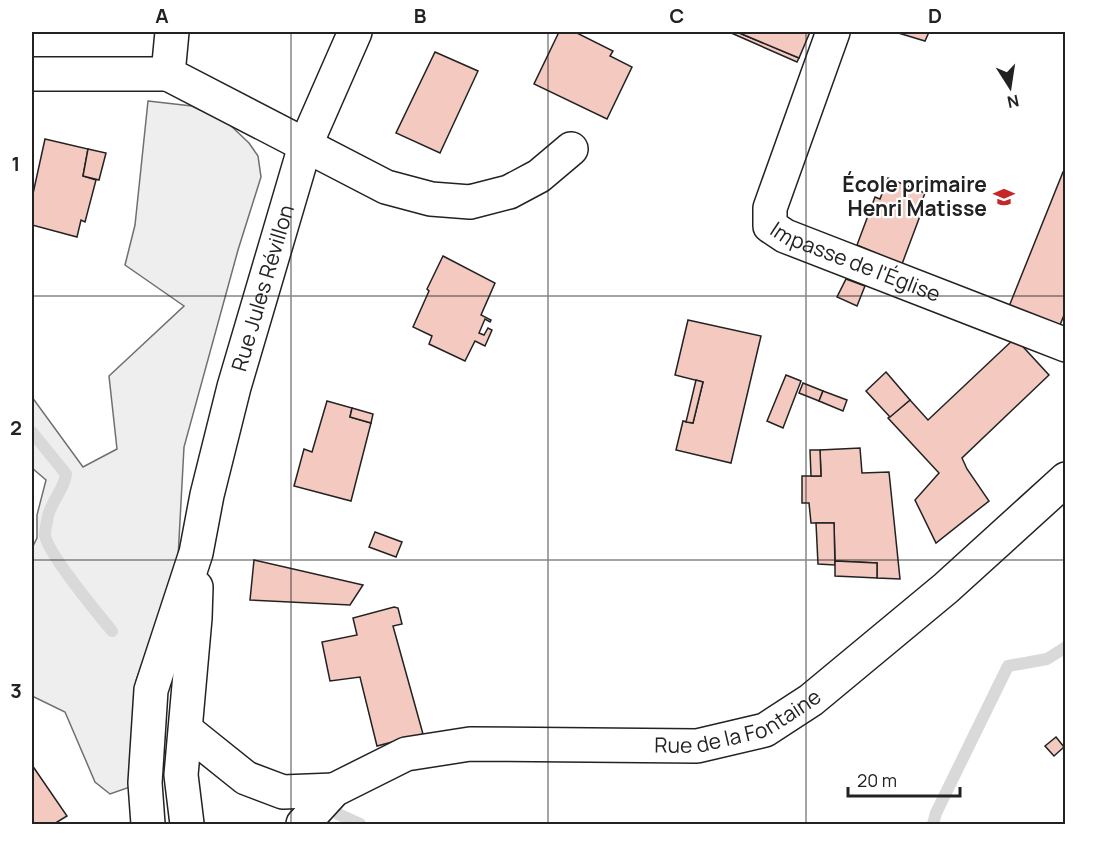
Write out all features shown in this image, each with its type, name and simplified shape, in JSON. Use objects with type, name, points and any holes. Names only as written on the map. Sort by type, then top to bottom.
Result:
[{"type":"street","points":[[168,74],[172,32]]},
{"type":"street","name":"Rue Jules Révillon","points":[[148,825],[145,783],[151,690],[196,554],[207,495],[234,387],[305,146],[355,32]]},
{"type":"street","name":"Impasse de l'Église","points":[[833,32],[770,208],[770,226],[785,236],[1065,345]]},
{"type":"street","points":[[32,75],[168,74],[386,187],[431,199],[470,202],[509,192],[539,176],[571,149]]},
{"type":"street","name":"Rue de la Fontaine","points":[[303,825],[334,790],[406,754],[470,744],[698,746],[765,730],[810,700],[946,588],[1065,479]]},
{"type":"street","name":"Rue Jules Révillon","points":[[187,825],[181,775],[195,618],[196,554]]},
{"type":"street","name":"Rue de la Fontaine","points":[[186,730],[246,778],[283,792],[334,790]]},
{"type":"shaded area","points":[[148,101],[192,106],[229,124],[249,143],[258,156],[261,177],[238,250],[184,447],[178,558],[136,681],[130,787],[110,794],[95,782],[65,712],[32,696],[32,548],[37,538],[37,515],[46,480],[32,468],[32,397],[83,467],[117,449],[109,376],[184,306],[125,265],[135,225]]},
{"type":"building","points":[[559,32],[575,32],[613,51],[610,56],[632,67],[607,119],[534,84]]},
{"type":"building","points":[[729,32],[737,32],[799,58],[797,62]]},
{"type":"building","points":[[737,32],[810,32],[799,58]]},
{"type":"building","points":[[895,32],[929,32],[925,41]]},
{"type":"building","points":[[435,52],[478,71],[440,153],[396,133]]},
{"type":"building","points":[[45,139],[88,149],[83,176],[96,180],[85,222],[81,220],[77,237],[32,225],[32,198]]},
{"type":"building","points":[[88,149],[106,153],[99,180],[83,176]]},
{"type":"building","points":[[1063,172],[1066,173],[1066,310],[1056,335],[1006,314]]},
{"type":"building","points":[[888,178],[925,193],[917,215],[920,216],[902,264],[857,245],[875,197],[880,199]]},
{"type":"building","points":[[443,256],[495,283],[481,315],[491,320],[490,322],[485,319],[479,333],[484,335],[488,328],[492,330],[485,346],[475,341],[465,361],[429,344],[432,336],[413,327],[429,291],[427,289]]},
{"type":"building","points":[[846,279],[865,286],[857,306],[837,297]]},
{"type":"building","points":[[688,320],[761,336],[731,463],[676,450],[683,421],[693,423],[703,382],[675,375]]},
{"type":"building","points":[[1015,338],[1049,375],[962,458],[989,501],[936,543],[915,500],[939,473],[888,418],[910,400],[928,420]]},
{"type":"building","points":[[886,372],[910,400],[890,417],[866,391]]},
{"type":"building","points":[[786,375],[801,381],[783,428],[767,421]]},
{"type":"building","points":[[696,380],[703,382],[693,423],[686,422]]},
{"type":"building","points":[[803,383],[823,391],[819,401],[799,393]]},
{"type":"building","points":[[823,391],[847,400],[843,411],[819,401]]},
{"type":"building","points":[[327,401],[352,408],[350,417],[371,423],[351,501],[294,486],[304,449],[312,452]]},
{"type":"building","points":[[352,408],[373,414],[371,423],[350,417]]},
{"type":"building","points":[[860,448],[862,473],[889,472],[900,579],[877,578],[877,563],[835,561],[834,523],[811,523],[809,503],[802,503],[802,476],[821,476],[820,450]]},
{"type":"building","points":[[810,450],[820,450],[821,476],[811,476]]},
{"type":"building","points":[[816,523],[834,523],[835,565],[818,564]]},
{"type":"building","points":[[375,532],[402,542],[396,557],[369,547]]},
{"type":"building","points":[[254,560],[363,585],[350,605],[250,600]]},
{"type":"building","points":[[835,561],[877,563],[877,578],[835,576]]},
{"type":"building","points":[[394,607],[398,608],[402,624],[393,626],[423,734],[377,746],[360,677],[330,681],[322,642],[357,635],[353,618]]},
{"type":"building","points":[[1056,737],[1064,747],[1054,756],[1045,746]]},
{"type":"building","points":[[32,765],[67,816],[54,824],[32,824]]},
{"type":"waterway","points":[[32,432],[66,474],[48,516],[45,535],[48,544],[74,583],[112,631]]},
{"type":"waterway","points":[[933,824],[936,813],[1008,666],[1047,659],[1066,647]]},
{"type":"waterway","points":[[338,814],[360,824]]},
{"type":"place","name":"École primaire Henri Matisse","points":[[1004,197]]}]
